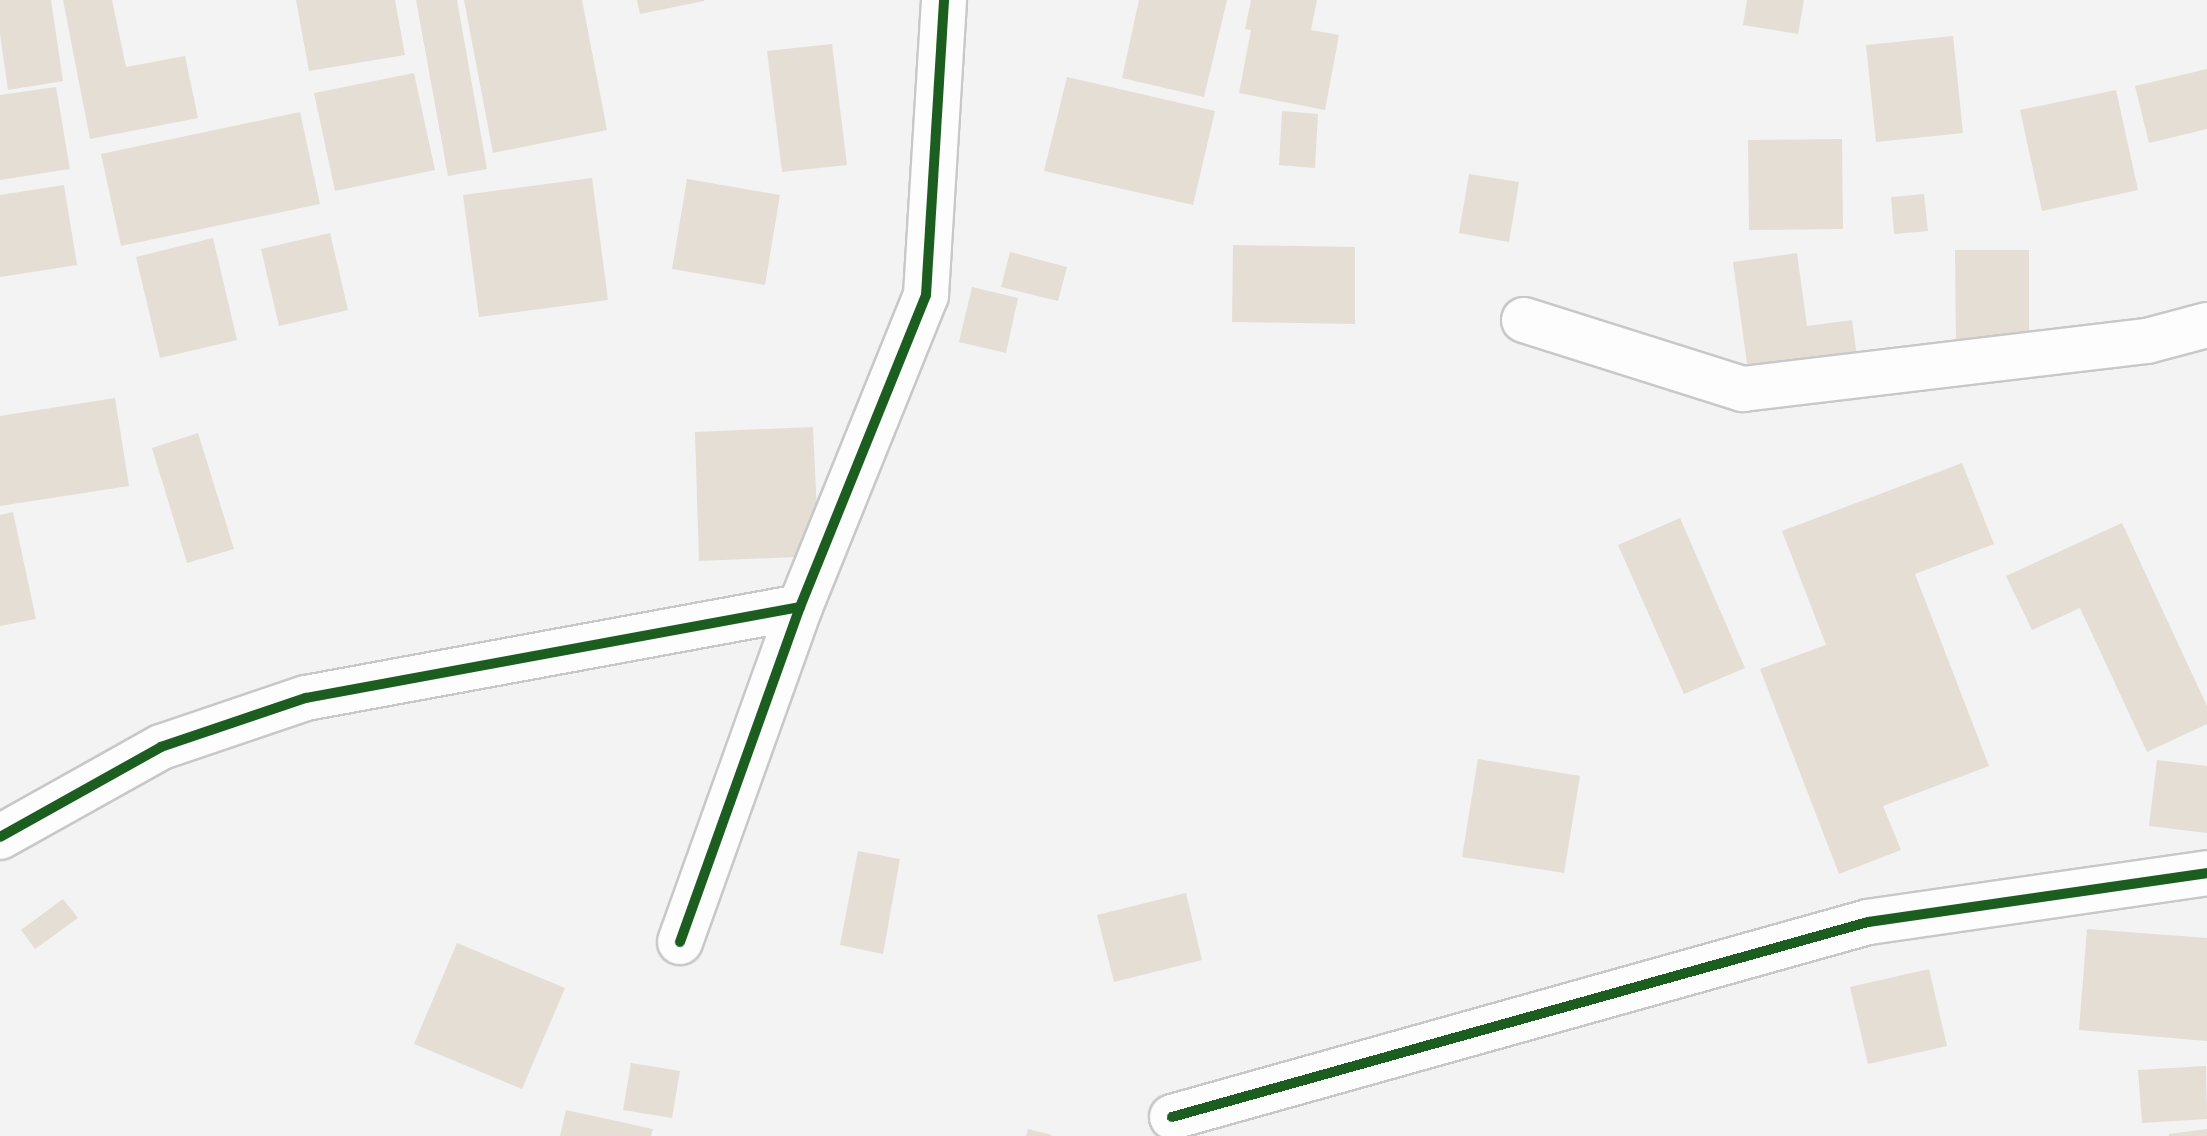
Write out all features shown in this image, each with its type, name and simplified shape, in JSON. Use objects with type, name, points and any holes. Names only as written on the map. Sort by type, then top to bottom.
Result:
[{"type":"street","points":[[680,942],[800,607],[926,295],[944,0]]},
{"type":"street","points":[[1524,320],[1743,389],[2147,341],[2207,325]]},
{"type":"street","points":[[0,837],[161,747],[306,698],[800,607]]},
{"type":"street","points":[[1172,1117],[1868,922],[2207,873]]},
{"type":"building","points":[[0,0],[51,0],[63,81],[8,90],[0,34]]},
{"type":"building","points":[[63,0],[112,0],[126,67],[185,56],[198,118],[90,139]]},
{"type":"building","points":[[296,0],[395,0],[405,55],[309,71]]},
{"type":"building","points":[[416,0],[457,0],[487,169],[448,176]]},
{"type":"building","points":[[464,0],[582,0],[607,130],[493,153]]},
{"type":"building","points":[[637,0],[704,0],[704,1],[640,14]]},
{"type":"building","points":[[1139,0],[1227,0],[1204,97],[1122,78]]},
{"type":"building","points":[[1251,0],[1317,0],[1311,30],[1339,35],[1325,110],[1239,93],[1251,30],[1245,29]]},
{"type":"building","points":[[1747,0],[1804,0],[1798,34],[1743,25]]},
{"type":"building","points":[[1953,36],[1963,133],[1876,142],[1866,45]]},
{"type":"building","points":[[832,44],[847,165],[782,172],[767,51]]},
{"type":"building","points":[[2207,69],[2207,129],[2149,143],[2135,86]]},
{"type":"building","points":[[414,73],[435,170],[335,191],[314,93]]},
{"type":"building","points":[[1067,77],[1215,111],[1193,205],[1044,171]]},
{"type":"building","points":[[56,87],[70,169],[0,180],[0,95]]},
{"type":"building","points":[[2116,90],[2138,190],[2042,211],[2020,110]]},
{"type":"building","points":[[1282,111],[1318,114],[1315,168],[1279,165]]},
{"type":"building","points":[[300,112],[320,204],[121,246],[101,154]]},
{"type":"building","points":[[1842,139],[1843,229],[1749,230],[1748,140]]},
{"type":"building","points":[[1469,174],[1519,182],[1509,242],[1459,233]]},
{"type":"building","points":[[592,178],[608,300],[479,317],[463,195]]},
{"type":"building","points":[[687,179],[780,195],[765,285],[672,269]]},
{"type":"building","points":[[64,185],[77,265],[0,277],[0,195]]},
{"type":"building","points":[[1924,194],[1928,231],[1894,234],[1891,197]]},
{"type":"building","points":[[330,233],[348,310],[279,326],[261,249]]},
{"type":"building","points":[[213,238],[237,340],[160,358],[136,257]]},
{"type":"building","points":[[1233,245],[1355,247],[1355,324],[1232,322]]},
{"type":"building","points":[[1955,250],[2029,250],[2029,346],[1956,346]]},
{"type":"building","points":[[1010,252],[1067,267],[1058,301],[1001,287]]},
{"type":"building","points":[[1797,253],[1807,326],[1852,320],[1857,357],[1748,371],[1733,262]]},
{"type":"building","points":[[972,287],[1018,298],[1006,353],[959,342]]},
{"type":"building","points":[[115,398],[129,486],[0,506],[0,416]]},
{"type":"building","points":[[813,427],[819,556],[699,561],[695,432]]},
{"type":"building","points":[[198,433],[234,549],[187,563],[152,448]]},
{"type":"building","points":[[1962,463],[1994,544],[1915,574],[1989,766],[1883,806],[1901,850],[1839,874],[1760,669],[1826,645],[1782,531]]},
{"type":"building","points":[[13,512],[36,619],[0,626],[0,515]]},
{"type":"building","points":[[1680,518],[1745,668],[1684,694],[1618,545]]},
{"type":"building","points":[[2122,523],[2207,706],[2207,724],[2147,752],[2080,608],[2032,630],[2006,576]]},
{"type":"building","points":[[1478,759],[1580,776],[1564,873],[1462,857]]},
{"type":"building","points":[[2157,760],[2207,766],[2207,833],[2149,826]]},
{"type":"building","points":[[858,851],[900,859],[883,954],[840,945]]},
{"type":"building","points":[[1186,893],[1202,960],[1114,982],[1097,915]]},
{"type":"building","points":[[63,899],[78,918],[35,949],[21,930]]},
{"type":"building","points":[[2087,929],[2207,938],[2207,1041],[2079,1030]]},
{"type":"building","points":[[457,943],[565,988],[522,1089],[414,1044]]},
{"type":"building","points":[[1929,969],[1947,1046],[1868,1064],[1850,987]]},
{"type":"building","points":[[631,1063],[680,1071],[672,1118],[623,1110]]},
{"type":"building","points":[[2206,1066],[2207,1119],[2142,1123],[2138,1070]]},
{"type":"building","points":[[566,1110],[653,1129],[651,1136],[560,1136]]},
{"type":"building","points":[[1028,1129],[1052,1135],[1026,1136]]},
{"type":"building","points":[[2207,1129],[2207,1136],[2169,1136],[2169,1134]]},
{"type":"cycle path","points":[[680,942],[800,607],[926,295],[944,0]]},
{"type":"cycle path","points":[[0,837],[161,747],[306,698],[800,607]]},
{"type":"cycle path","points":[[1172,1117],[1868,922],[2207,873]]}]
